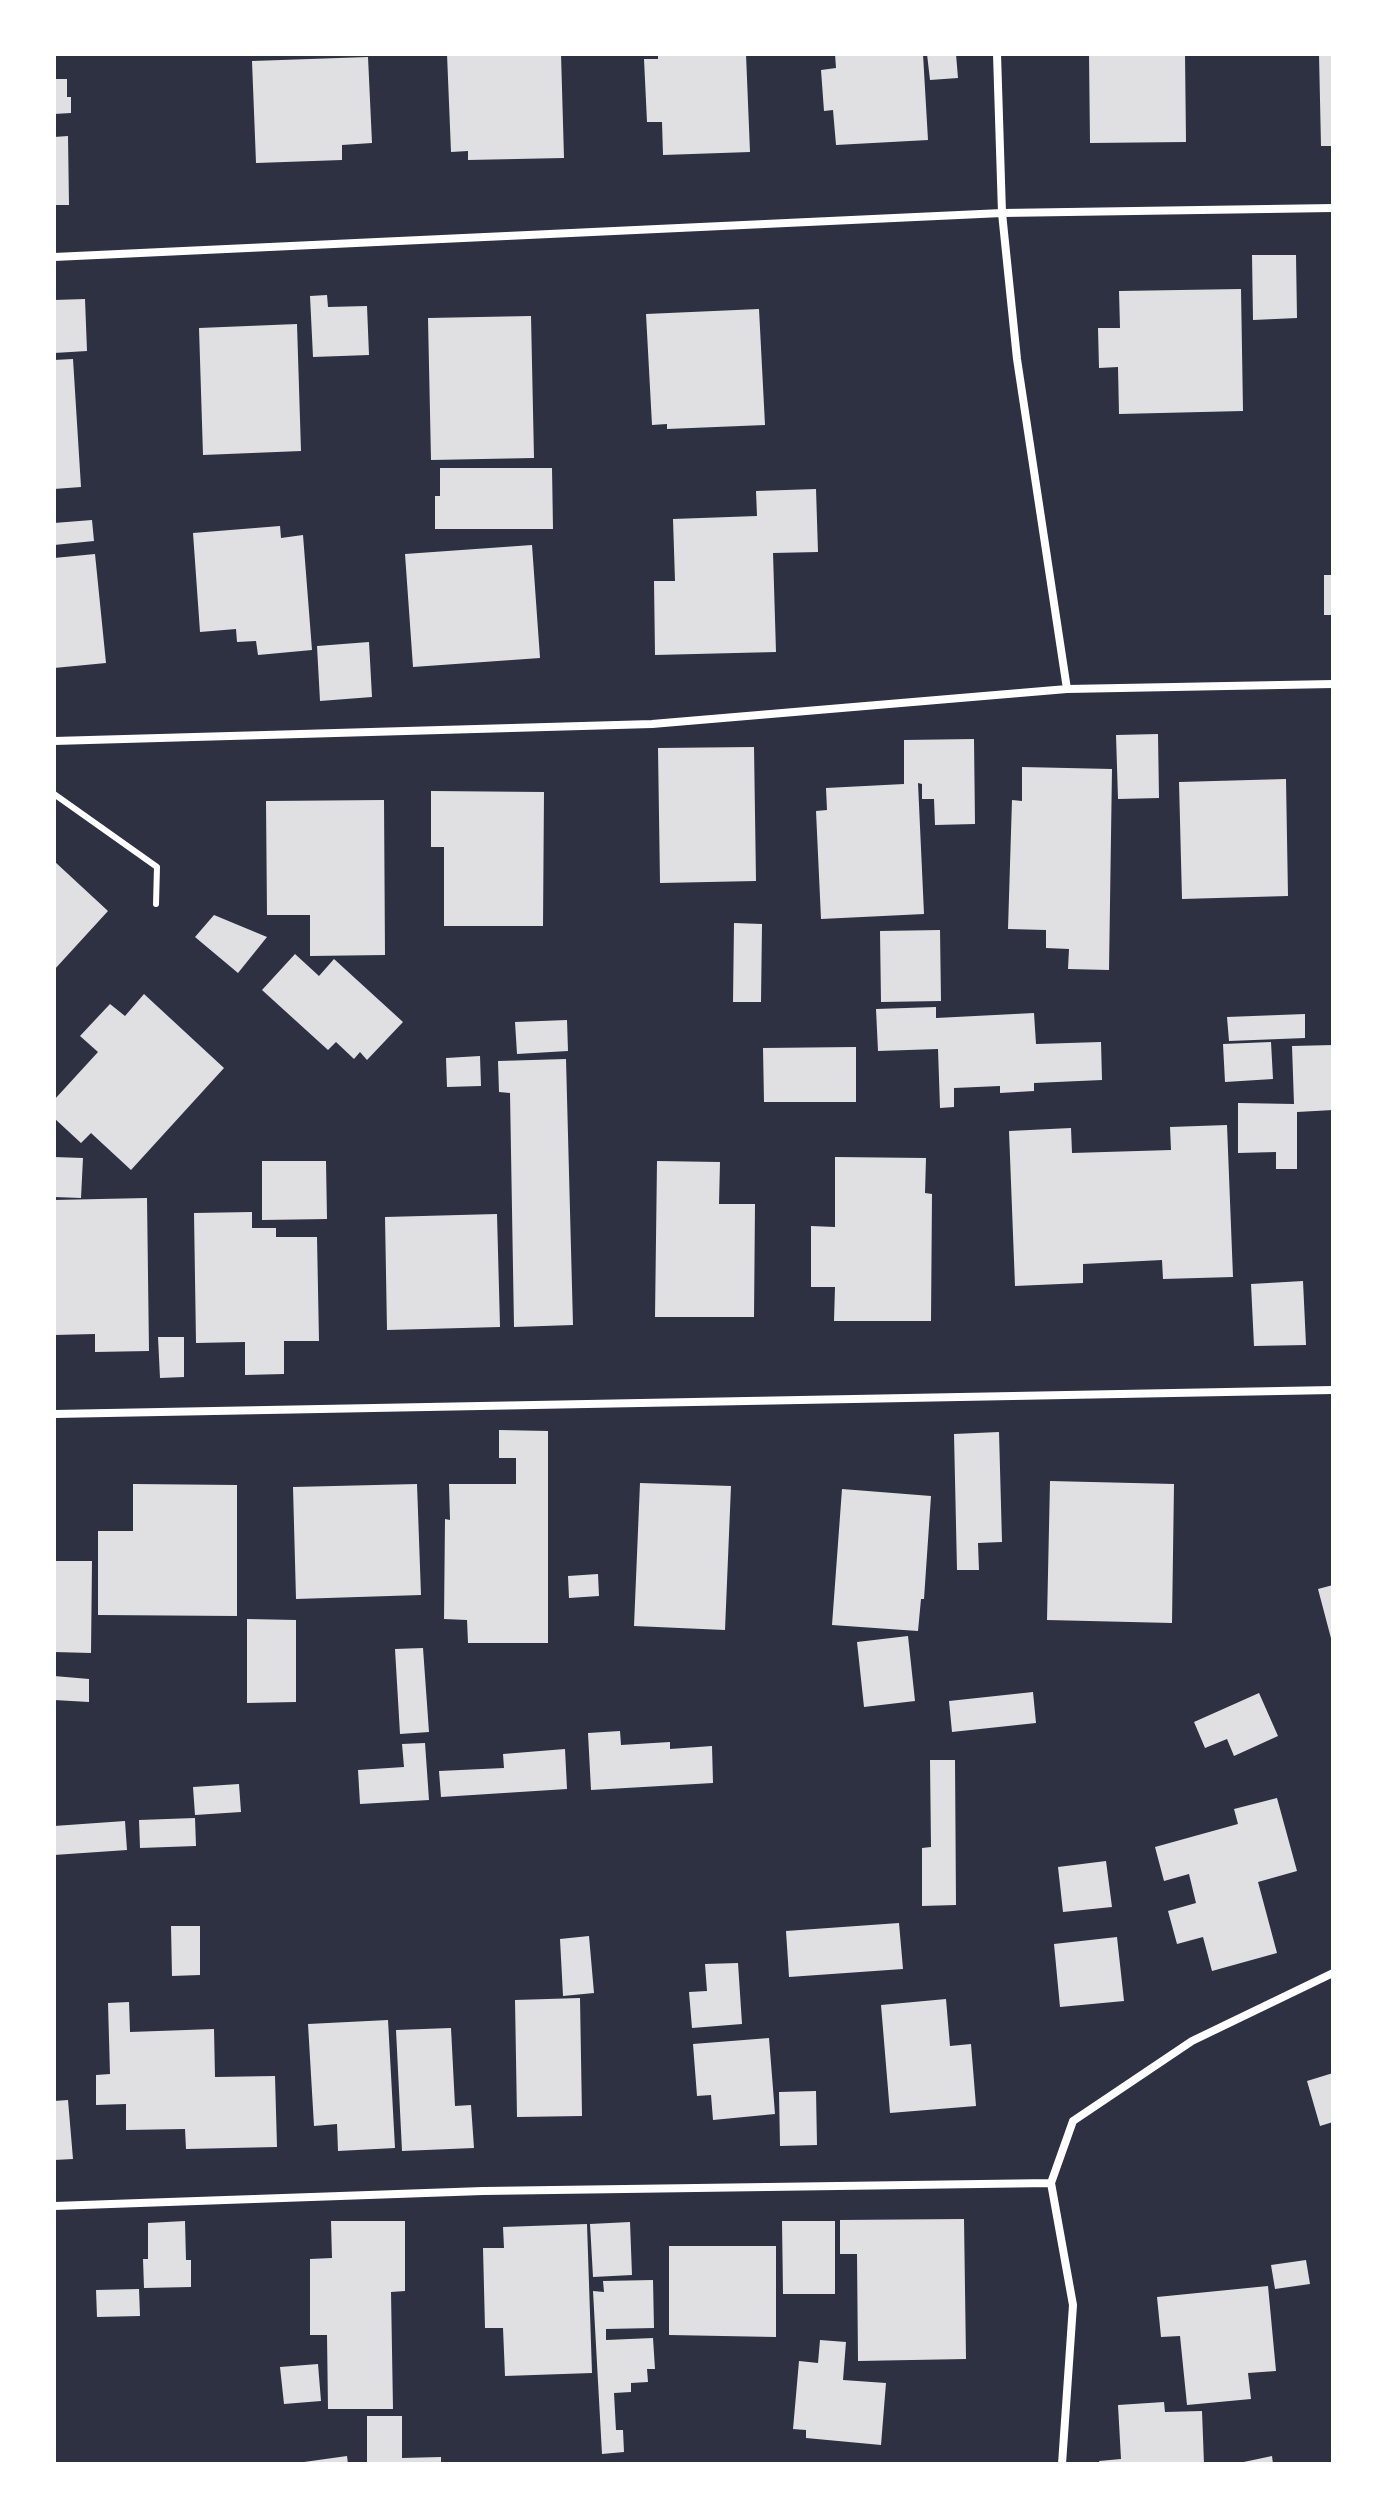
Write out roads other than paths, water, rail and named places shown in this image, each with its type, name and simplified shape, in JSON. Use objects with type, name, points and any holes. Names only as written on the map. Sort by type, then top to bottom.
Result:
[{"type":"street","points":[[997,54],[1002,213],[1017,359],[1067,689]]},
{"type":"street","points":[[54,257],[1002,213],[1333,208]]},
{"type":"street","points":[[54,741],[652,724],[1067,689],[1333,684]]},
{"type":"street","points":[[54,1414],[1333,1390]]},
{"type":"street","points":[[1062,2464],[1073,2305],[1051,2183],[1073,2121],[1192,2041],[1333,1973]]},
{"type":"street","points":[[54,2206],[483,2191],[1051,2183]]},
{"type":"lane","points":[[54,794],[157,867],[156,904]]}]
